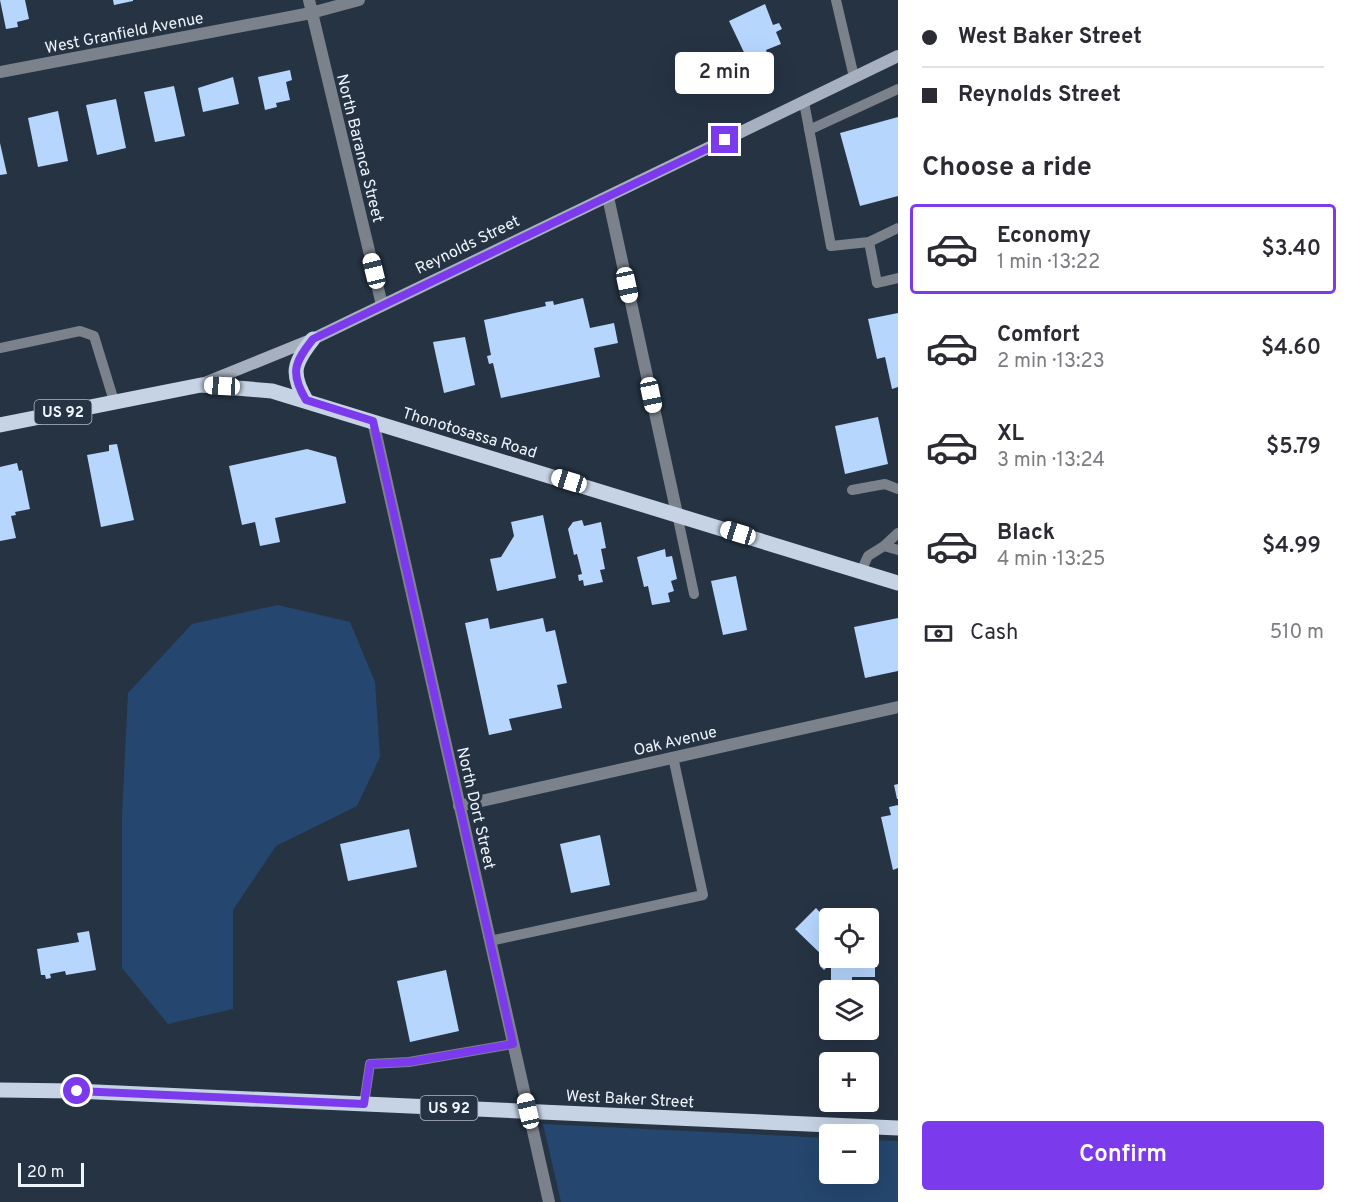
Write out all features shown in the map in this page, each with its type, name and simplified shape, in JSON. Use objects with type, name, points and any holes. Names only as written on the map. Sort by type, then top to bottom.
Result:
[{"type":"main road","name":"Reynolds Street","points":[[0,425],[201,385],[313,339],[898,56]]},
{"type":"main road","points":[[306,400],[297,385],[295,372],[298,358],[313,339]]},
{"type":"main road","name":"Thonotosassa Road","points":[[201,385],[272,391],[306,400],[898,583]]},
{"type":"main road","name":"West Baker Street","points":[[0,1090],[898,1128]]},
{"type":"street","name":"West Granfield Avenue","points":[[0,72],[310,6],[359,0]]},
{"type":"street","name":"North Baranca Street","points":[[310,6],[382,305]]},
{"type":"street","points":[[608,197],[677,514]]},
{"type":"street","name":"North Dort Street","points":[[373,421],[549,1202]]},
{"type":"street","name":"Oak Avenue","points":[[459,806],[898,707]]},
{"type":"lane","points":[[836,0],[854,77]]},
{"type":"lane","points":[[809,130],[898,89]]},
{"type":"lane","points":[[804,102],[831,246],[869,242],[898,228]]},
{"type":"lane","points":[[869,242],[877,282],[898,278]]},
{"type":"lane","points":[[0,348],[80,331],[94,336],[114,401]]},
{"type":"lane","points":[[852,490],[885,484],[898,489]]},
{"type":"lane","points":[[677,514],[693,594]]},
{"type":"lane","points":[[861,572],[868,556],[898,533]]},
{"type":"lane","points":[[884,546],[898,550]]},
{"type":"lane","points":[[490,941],[703,895],[673,758]]},
{"type":"lane","points":[[364,1104],[370,1064],[409,1062],[513,1044]]},
{"type":"shaded area","points":[[278,605],[350,622],[375,682],[380,757],[357,806],[276,846],[233,910],[233,1009],[168,1024],[122,968],[122,815],[128,693],[192,624]]},
{"type":"shaded area","points":[[543,1124],[819,1138],[819,1184],[879,1184],[879,1140],[898,1141],[898,1202],[561,1202]]},
{"type":"building","points":[[0,0],[25,0],[29,19],[17,22],[18,27],[6,29]]},
{"type":"building","points":[[113,0],[133,0],[133,1],[114,5]]},
{"type":"building","points":[[765,4],[773,25],[779,23],[782,29],[776,32],[781,44],[766,50],[770,59],[751,67],[729,21]]},
{"type":"building","points":[[290,70],[292,80],[286,82],[290,100],[276,103],[277,107],[265,110],[258,77]]},
{"type":"building","points":[[233,77],[239,104],[203,112],[198,88]]},
{"type":"building","points":[[174,86],[185,136],[155,142],[144,92]]},
{"type":"building","points":[[116,99],[126,148],[97,155],[86,105]]},
{"type":"building","points":[[58,111],[68,161],[38,167],[28,118]]},
{"type":"building","points":[[898,117],[898,196],[860,206],[840,133]]},
{"type":"building","points":[[0,143],[7,174],[0,175]]},
{"type":"building","points":[[583,298],[590,328],[614,323],[618,343],[594,348],[600,377],[501,398],[493,363],[489,364],[487,356],[491,355],[484,320],[546,306],[545,302],[553,301],[554,305]]},
{"type":"building","points":[[898,313],[898,387],[892,389],[885,357],[877,359],[868,319]]},
{"type":"building","points":[[465,337],[475,385],[444,393],[433,342]]},
{"type":"building","points":[[878,417],[888,464],[845,474],[835,426]]},
{"type":"building","points":[[117,444],[134,520],[101,527],[87,455],[109,451],[109,445]]},
{"type":"building","points":[[307,449],[336,457],[346,503],[275,518],[280,542],[260,546],[255,522],[242,525],[229,466]]},
{"type":"building","points":[[17,463],[19,471],[22,470],[30,509],[15,512],[16,515],[11,516],[16,538],[0,541],[0,467]]},
{"type":"building","points":[[543,515],[556,578],[497,591],[490,559],[501,557],[514,536],[511,522]]},
{"type":"building","points":[[582,520],[584,526],[601,522],[606,548],[601,549],[605,569],[600,570],[603,582],[584,586],[583,580],[579,581],[578,575],[582,574],[577,554],[574,555],[568,529],[573,522]]},
{"type":"building","points":[[665,549],[666,557],[672,556],[677,579],[671,581],[674,591],[668,593],[670,602],[652,605],[648,586],[644,587],[637,557]]},
{"type":"building","points":[[736,576],[747,630],[723,635],[711,581]]},
{"type":"building","points":[[488,618],[490,629],[543,618],[546,632],[555,630],[567,683],[557,685],[562,708],[509,719],[512,730],[489,735],[465,623]]},
{"type":"building","points":[[898,618],[898,671],[865,678],[854,627]]},
{"type":"building","points":[[898,784],[898,799],[897,799],[894,785]]},
{"type":"building","points":[[898,805],[898,868],[893,870],[881,817],[891,815],[889,807]]},
{"type":"building","points":[[409,829],[417,867],[348,881],[340,844]]},
{"type":"building","points":[[600,835],[610,885],[571,893],[560,844]]},
{"type":"building","points":[[816,908],[819,911],[819,952],[795,929]]},
{"type":"building","points":[[89,931],[96,970],[66,975],[65,971],[50,974],[51,978],[46,979],[45,975],[41,975],[37,949],[79,942],[77,933]]},
{"type":"building","points":[[831,968],[875,968],[875,977],[831,980]]},
{"type":"building","points":[[446,970],[459,1031],[410,1042],[397,981]]},
{"type":"route","points":[[77,1091],[364,1104],[370,1064],[409,1062],[513,1044],[373,421],[306,400],[297,385],[295,372],[298,358],[313,339],[725,140]]}]
